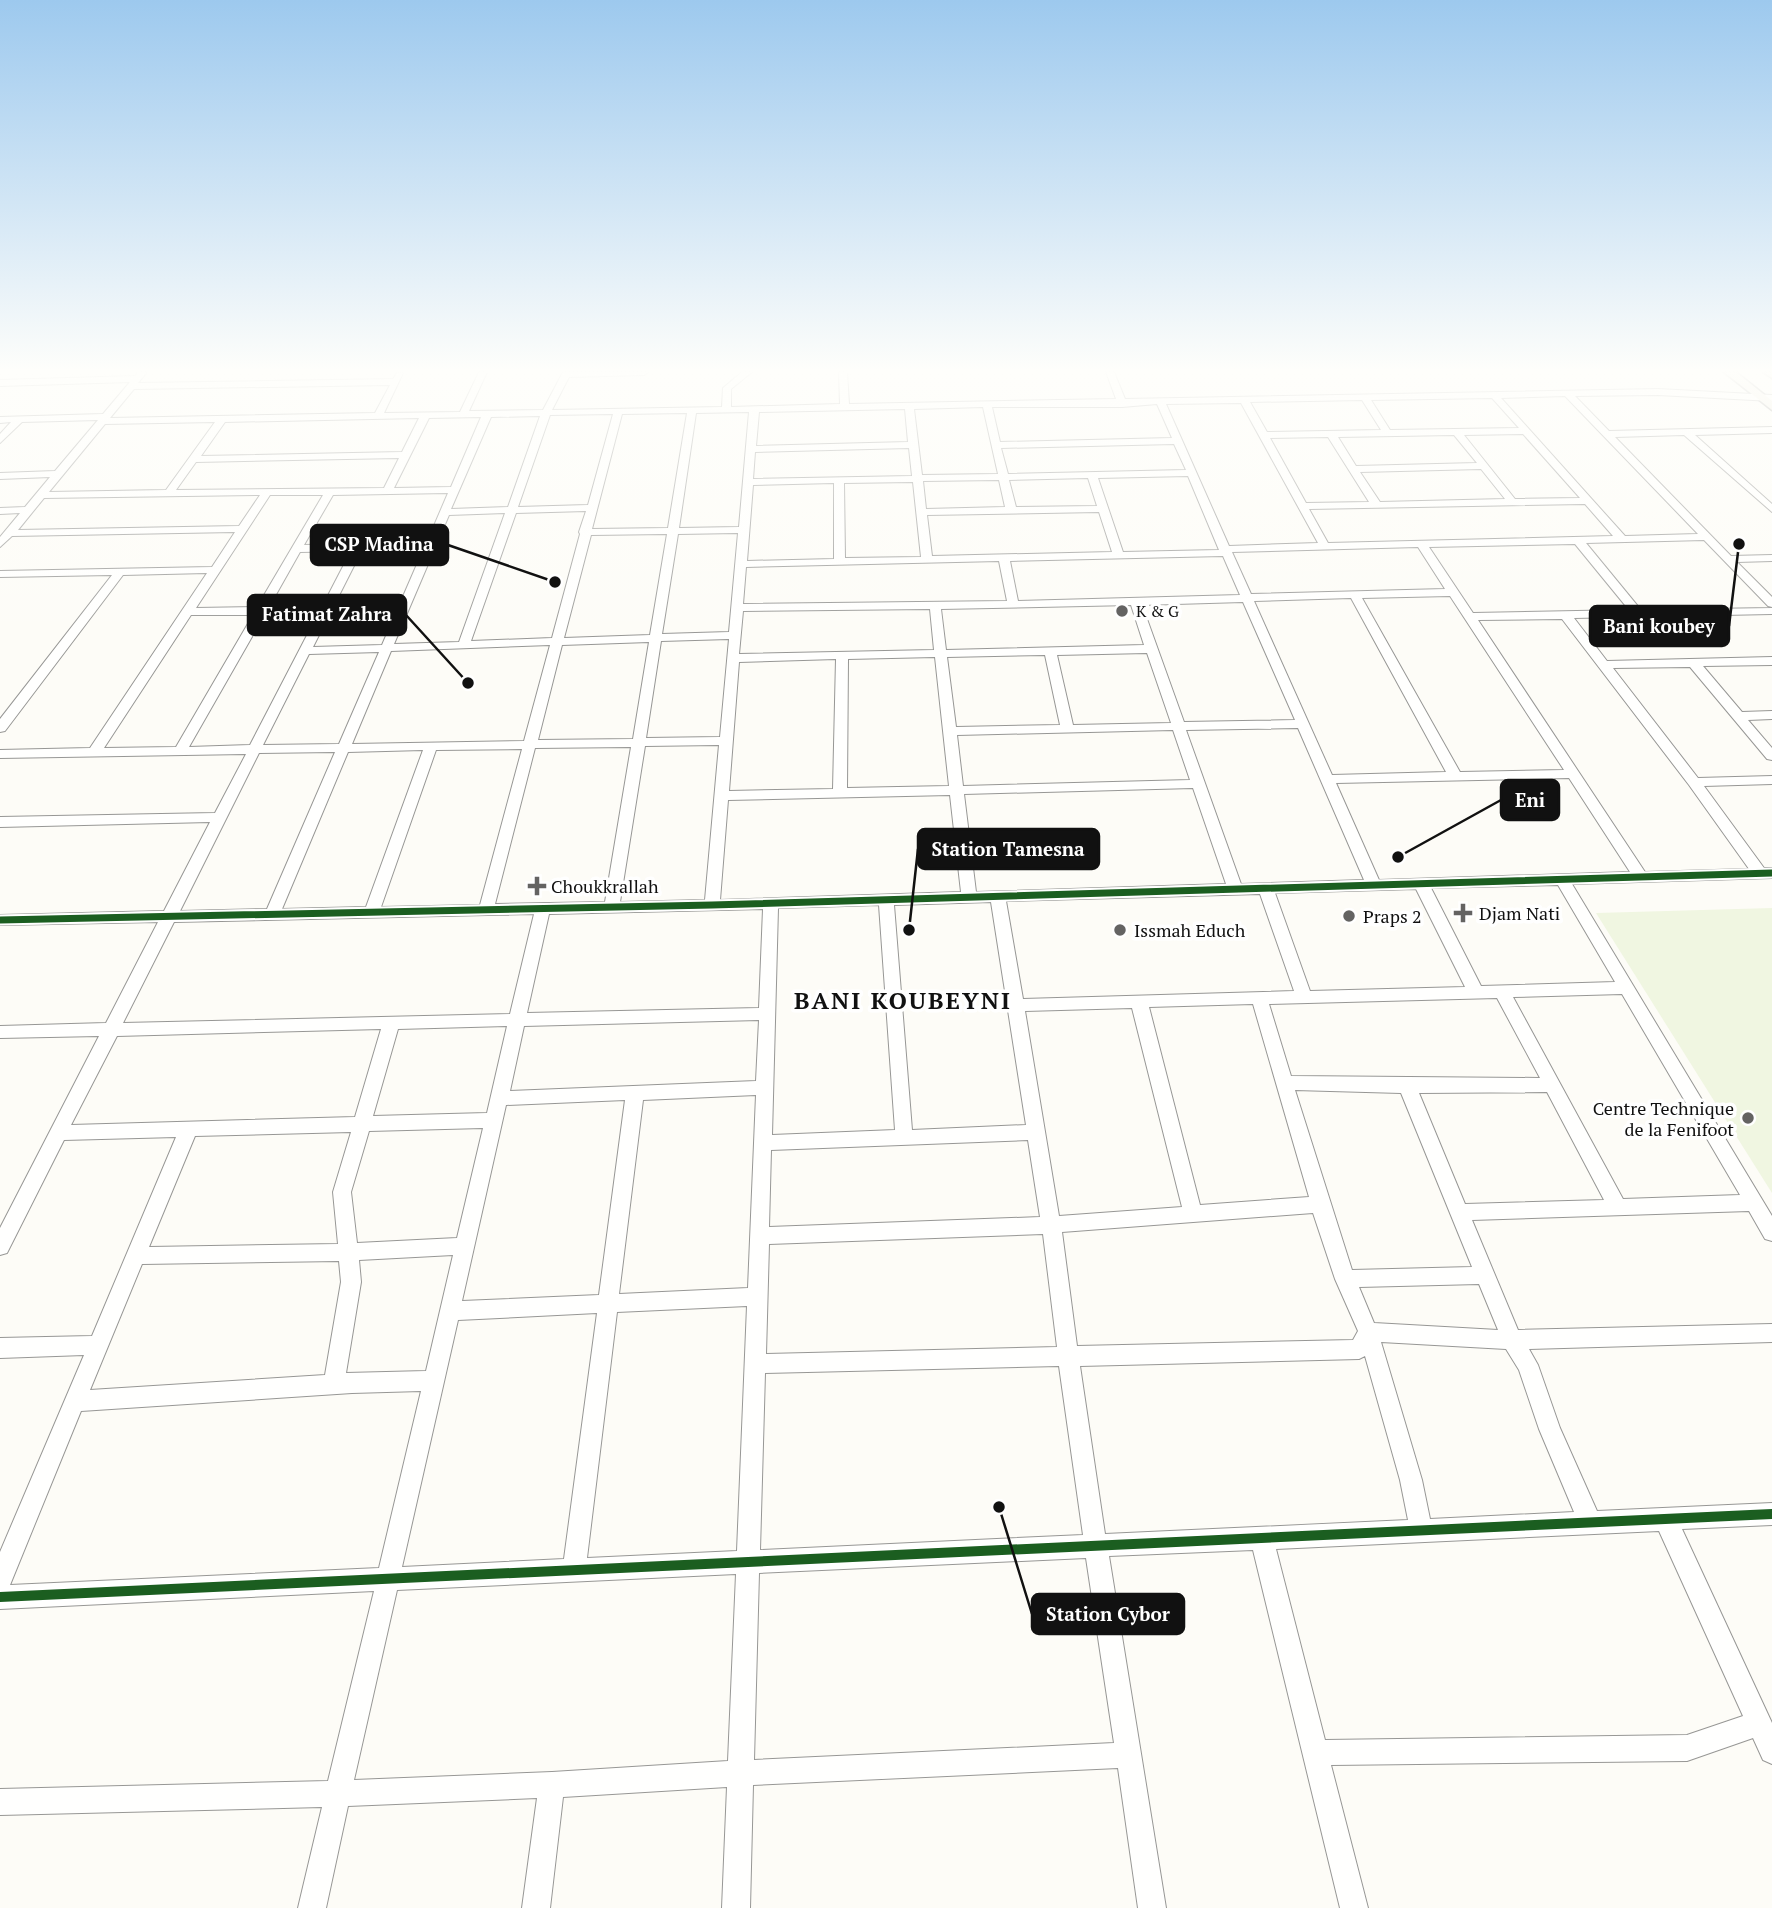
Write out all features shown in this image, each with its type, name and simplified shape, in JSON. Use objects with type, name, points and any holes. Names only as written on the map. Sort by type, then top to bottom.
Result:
[{"type":"street","points":[[0,544],[69,461]]},
{"type":"street","points":[[169,493],[192,461]]},
{"type":"street","points":[[387,491],[402,461]]},
{"type":"street","points":[[272,915],[467,461]]},
{"type":"street","points":[[464,645],[529,461]]},
{"type":"street","points":[[486,910],[559,642],[584,533],[604,461]]},
{"type":"street","points":[[612,907],[684,461]]},
{"type":"street","points":[[712,905],[750,461]]},
{"type":"street","points":[[915,461],[927,559]]},
{"type":"street","points":[[1001,461],[1011,510]]},
{"type":"street","points":[[1186,461],[1374,885]]},
{"type":"street","points":[[1277,461],[1324,545]]},
{"type":"street","points":[[1348,461],[1376,504]]},
{"type":"street","points":[[1482,461],[1513,503]]},
{"type":"street","points":[[1553,461],[1621,538]]},
{"type":"street","points":[[1633,461],[1772,604]]},
{"type":"street","points":[[1719,461],[1772,509]]},
{"type":"street","points":[[1353,469],[1486,466]]},
{"type":"street","points":[[748,482],[1191,473]]},
{"type":"street","points":[[0,476],[58,474]]},
{"type":"street","points":[[1092,476],[1119,556]]},
{"type":"street","points":[[839,480],[840,561]]},
{"type":"street","points":[[40,495],[455,489]]},
{"type":"street","points":[[180,751],[330,491]]},
{"type":"street","points":[[94,753],[267,492]]},
{"type":"street","points":[[1760,498],[1772,498]]},
{"type":"street","points":[[1302,506],[1589,501]]},
{"type":"street","points":[[445,512],[591,508]]},
{"type":"street","points":[[921,512],[1104,509]]},
{"type":"street","points":[[0,511],[28,510]]},
{"type":"street","points":[[9,533],[242,530]]},
{"type":"street","points":[[584,533],[744,530]]},
{"type":"street","points":[[741,564],[1119,556],[1324,545],[1707,537]]},
{"type":"street","points":[[1577,539],[1638,614]]},
{"type":"street","points":[[1421,543],[1641,877]]},
{"type":"street","points":[[296,549],[431,545]]},
{"type":"street","points":[[0,1247],[358,547]]},
{"type":"street","points":[[1004,558],[1013,604]]},
{"type":"street","points":[[1728,559],[1772,558]]},
{"type":"street","points":[[0,574],[215,570]]},
{"type":"street","points":[[0,728],[120,572]]},
{"type":"street","points":[[737,608],[1013,604],[1454,592]]},
{"type":"street","points":[[1354,594],[1455,776]]},
{"type":"street","points":[[1135,601],[1235,889]]},
{"type":"street","points":[[935,605],[969,897]]},
{"type":"street","points":[[187,612],[326,610]]},
{"type":"street","points":[[1471,617],[1772,611]]},
{"type":"street","points":[[1565,615],[1766,873]]},
{"type":"street","points":[[305,651],[735,635]]},
{"type":"street","points":[[733,658],[1150,649]]},
{"type":"street","points":[[1050,651],[1067,729]]},
{"type":"street","points":[[840,792],[842,655]]},
{"type":"street","points":[[1602,665],[1772,661]]},
{"type":"street","points":[[1693,662],[1772,757]]},
{"type":"street","points":[[1738,716],[1772,715]]},
{"type":"street","points":[[949,731],[1303,724]]},
{"type":"street","points":[[0,754],[726,741]]},
{"type":"street","points":[[372,912],[431,746]]},
{"type":"street","points":[[1328,779],[1573,774]]},
{"type":"street","points":[[1694,782],[1772,780]]},
{"type":"street","points":[[721,796],[1197,784]]},
{"type":"street","points":[[0,821],[220,817]]},
{"type":"street","points":[[0,920],[712,905],[1766,873]]},
{"type":"street","points":[[1562,879],[1772,1233]]},
{"type":"street","points":[[1421,884],[1476,992]]},
{"type":"street","points":[[1266,888],[1304,996]]},
{"type":"street","points":[[998,896],[1051,1225],[1096,1546],[1152,1908]]},
{"type":"street","points":[[886,900],[904,1137]]},
{"type":"street","points":[[736,1908],[771,903]]},
{"type":"street","points":[[312,1908],[543,908]]},
{"type":"street","points":[[1017,1005],[1626,988]]},
{"type":"street","points":[[1502,991],[1619,1209]]},
{"type":"street","points":[[1259,998],[1320,1204],[1345,1279],[1367,1332],[1411,1480],[1421,1531]]},
{"type":"street","points":[[1139,1002],[1193,1214]]},
{"type":"street","points":[[0,1032],[767,1014]]},
{"type":"street","points":[[334,1385],[351,1282],[342,1192],[391,1023]]},
{"type":"street","points":[[1286,1083],[1552,1085]]},
{"type":"street","points":[[1407,1086],[1512,1340],[1528,1365],[1550,1429],[1590,1522]]},
{"type":"street","points":[[499,1098],[765,1088]]},
{"type":"street","points":[[574,1570],[635,1093]]},
{"type":"street","points":[[58,1133],[494,1120]]},
{"type":"street","points":[[0,1580],[189,1128]]},
{"type":"street","points":[[763,1143],[1036,1132]]},
{"type":"street","points":[[1461,1212],[1754,1203]]},
{"type":"street","points":[[760,1236],[1051,1225],[1320,1204]]},
{"type":"street","points":[[135,1256],[349,1252],[465,1246]]},
{"type":"street","points":[[1345,1279],[1486,1275]]},
{"type":"street","points":[[450,1311],[757,1297]]},
{"type":"street","points":[[755,1364],[1359,1349],[1367,1332]]},
{"type":"street","points":[[1367,1332],[1512,1340],[1772,1333]]},
{"type":"street","points":[[0,1348],[98,1345]]},
{"type":"street","points":[[75,1401],[433,1381]]},
{"type":"street","points":[[0,1597],[1772,1514]]},
{"type":"street","points":[[1665,1519],[1772,1751]]},
{"type":"street","points":[[1262,1538],[1318,1753],[1354,1908]]},
{"type":"street","points":[[1318,1753],[1687,1748],[1759,1723]]},
{"type":"street","points":[[0,1802],[338,1794],[1129,1755]]},
{"type":"street","points":[[536,1908],[552,1785]]},
{"type":"green space","name":"Centre Technique de la Fenifoot","points":[[1772,908],[1772,1193],[1596,913]]},
{"type":"cycle path","points":[[0,920],[712,905],[1772,873]]},
{"type":"cycle path","points":[[0,1597],[1772,1514]]},
{"type":"place","name":"Bani koubey","points":[[1739,544]]},
{"type":"place","name":"CSP Madina","points":[[555,582]]},
{"type":"place","name":"K & G","points":[[1122,611]]},
{"type":"place","name":"Fatimat Zahra","points":[[468,683]]},
{"type":"place","name":"Eni","points":[[1398,857]]},
{"type":"place","name":"Choukkrallah","points":[[537,886]]},
{"type":"place","name":"Djam Nati","points":[[1463,913]]},
{"type":"place","name":"Praps 2","points":[[1349,916]]},
{"type":"place","name":"Station Tamesna","points":[[909,930]]},
{"type":"place","name":"Issmah Educh","points":[[1120,930]]},
{"type":"place","name":"Centre Technique de la Fenifoot","points":[[1748,1118]]},
{"type":"place","name":"Station Cybor","points":[[999,1507]]},
{"type":"district","name":"BANI KOUBEYNI","points":[[903,1000]]}]
